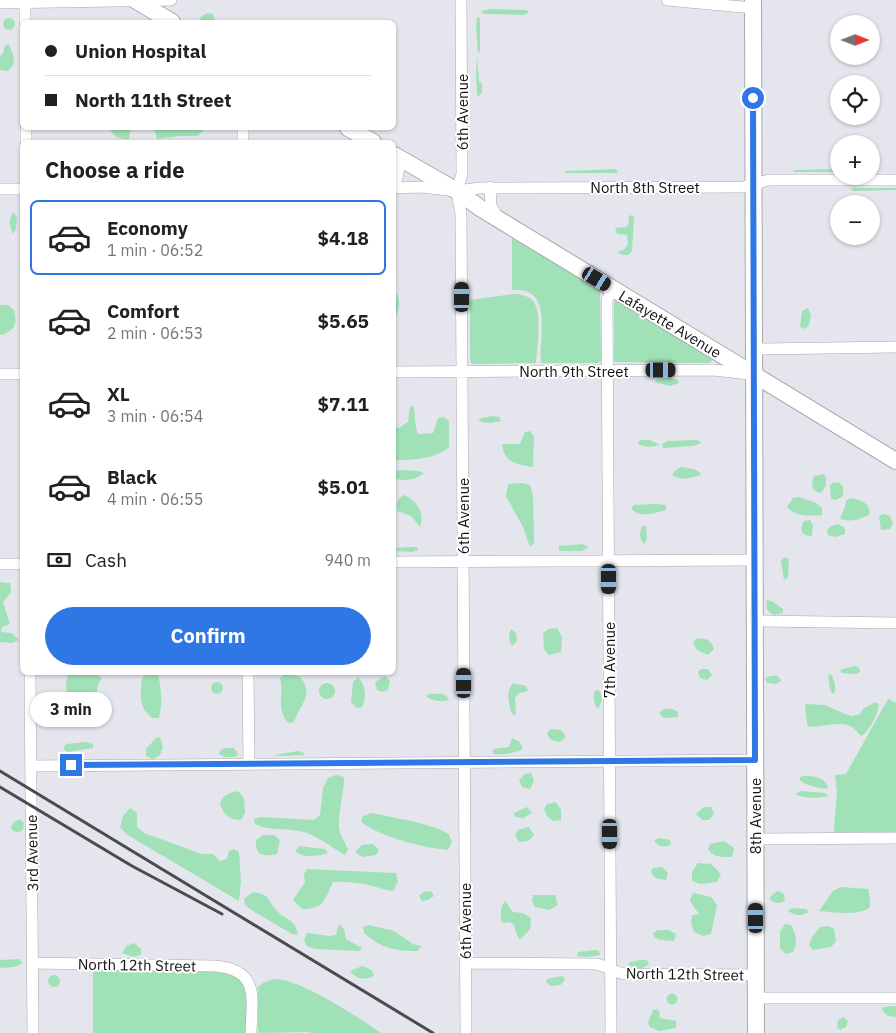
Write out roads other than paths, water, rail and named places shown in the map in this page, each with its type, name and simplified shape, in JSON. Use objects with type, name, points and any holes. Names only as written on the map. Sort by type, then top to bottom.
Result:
[{"type":"street","points":[[0,3],[171,0]]},
{"type":"street","name":"6th Avenue","points":[[461,0],[462,174],[457,191],[461,214],[463,372],[466,1033]]},
{"type":"street","points":[[667,0],[753,4]]},
{"type":"street","points":[[136,1],[169,20]]},
{"type":"street","points":[[25,3],[25,20]]},
{"type":"street","name":"8th Avenue","points":[[753,4],[756,1033]]},
{"type":"street","points":[[352,130],[369,140]]},
{"type":"street","name":"Lafayette Avenue","points":[[396,157],[457,191],[480,208],[896,461]]},
{"type":"street","points":[[396,160],[398,164],[396,180]]},
{"type":"street","name":"North 8th Street","points":[[396,186],[457,191],[490,187],[742,187],[770,180],[896,180]]},
{"type":"street","points":[[490,187],[493,212],[502,221]]},
{"type":"street","points":[[0,189],[20,189]]},
{"type":"street","name":"7th Avenue","points":[[611,1033],[608,300],[613,289]]},
{"type":"street","points":[[754,349],[896,347]]},
{"type":"street","name":"North 9th Street","points":[[396,372],[714,370],[754,374]]},
{"type":"street","points":[[0,374],[20,374]]},
{"type":"street","points":[[396,562],[754,560]]},
{"type":"street","points":[[0,564],[20,564]]},
{"type":"street","points":[[755,621],[896,623]]},
{"type":"street","name":"3rd Avenue","points":[[30,675],[34,1033]]},
{"type":"street","points":[[248,675],[249,764]]},
{"type":"street","points":[[31,766],[755,760]]},
{"type":"street","points":[[756,838],[896,838]]},
{"type":"street","name":"North 12th Street","points":[[33,963],[214,966],[232,968],[241,973],[250,988],[252,1002],[251,1033]]},
{"type":"street","name":"North 12th Street","points":[[466,963],[596,964],[617,973],[626,974],[756,975]]},
{"type":"street","points":[[756,998],[896,998]]},
{"type":"railway","points":[[0,771],[433,1033]]},
{"type":"railway","points":[[0,787],[132,866],[222,914]]}]
